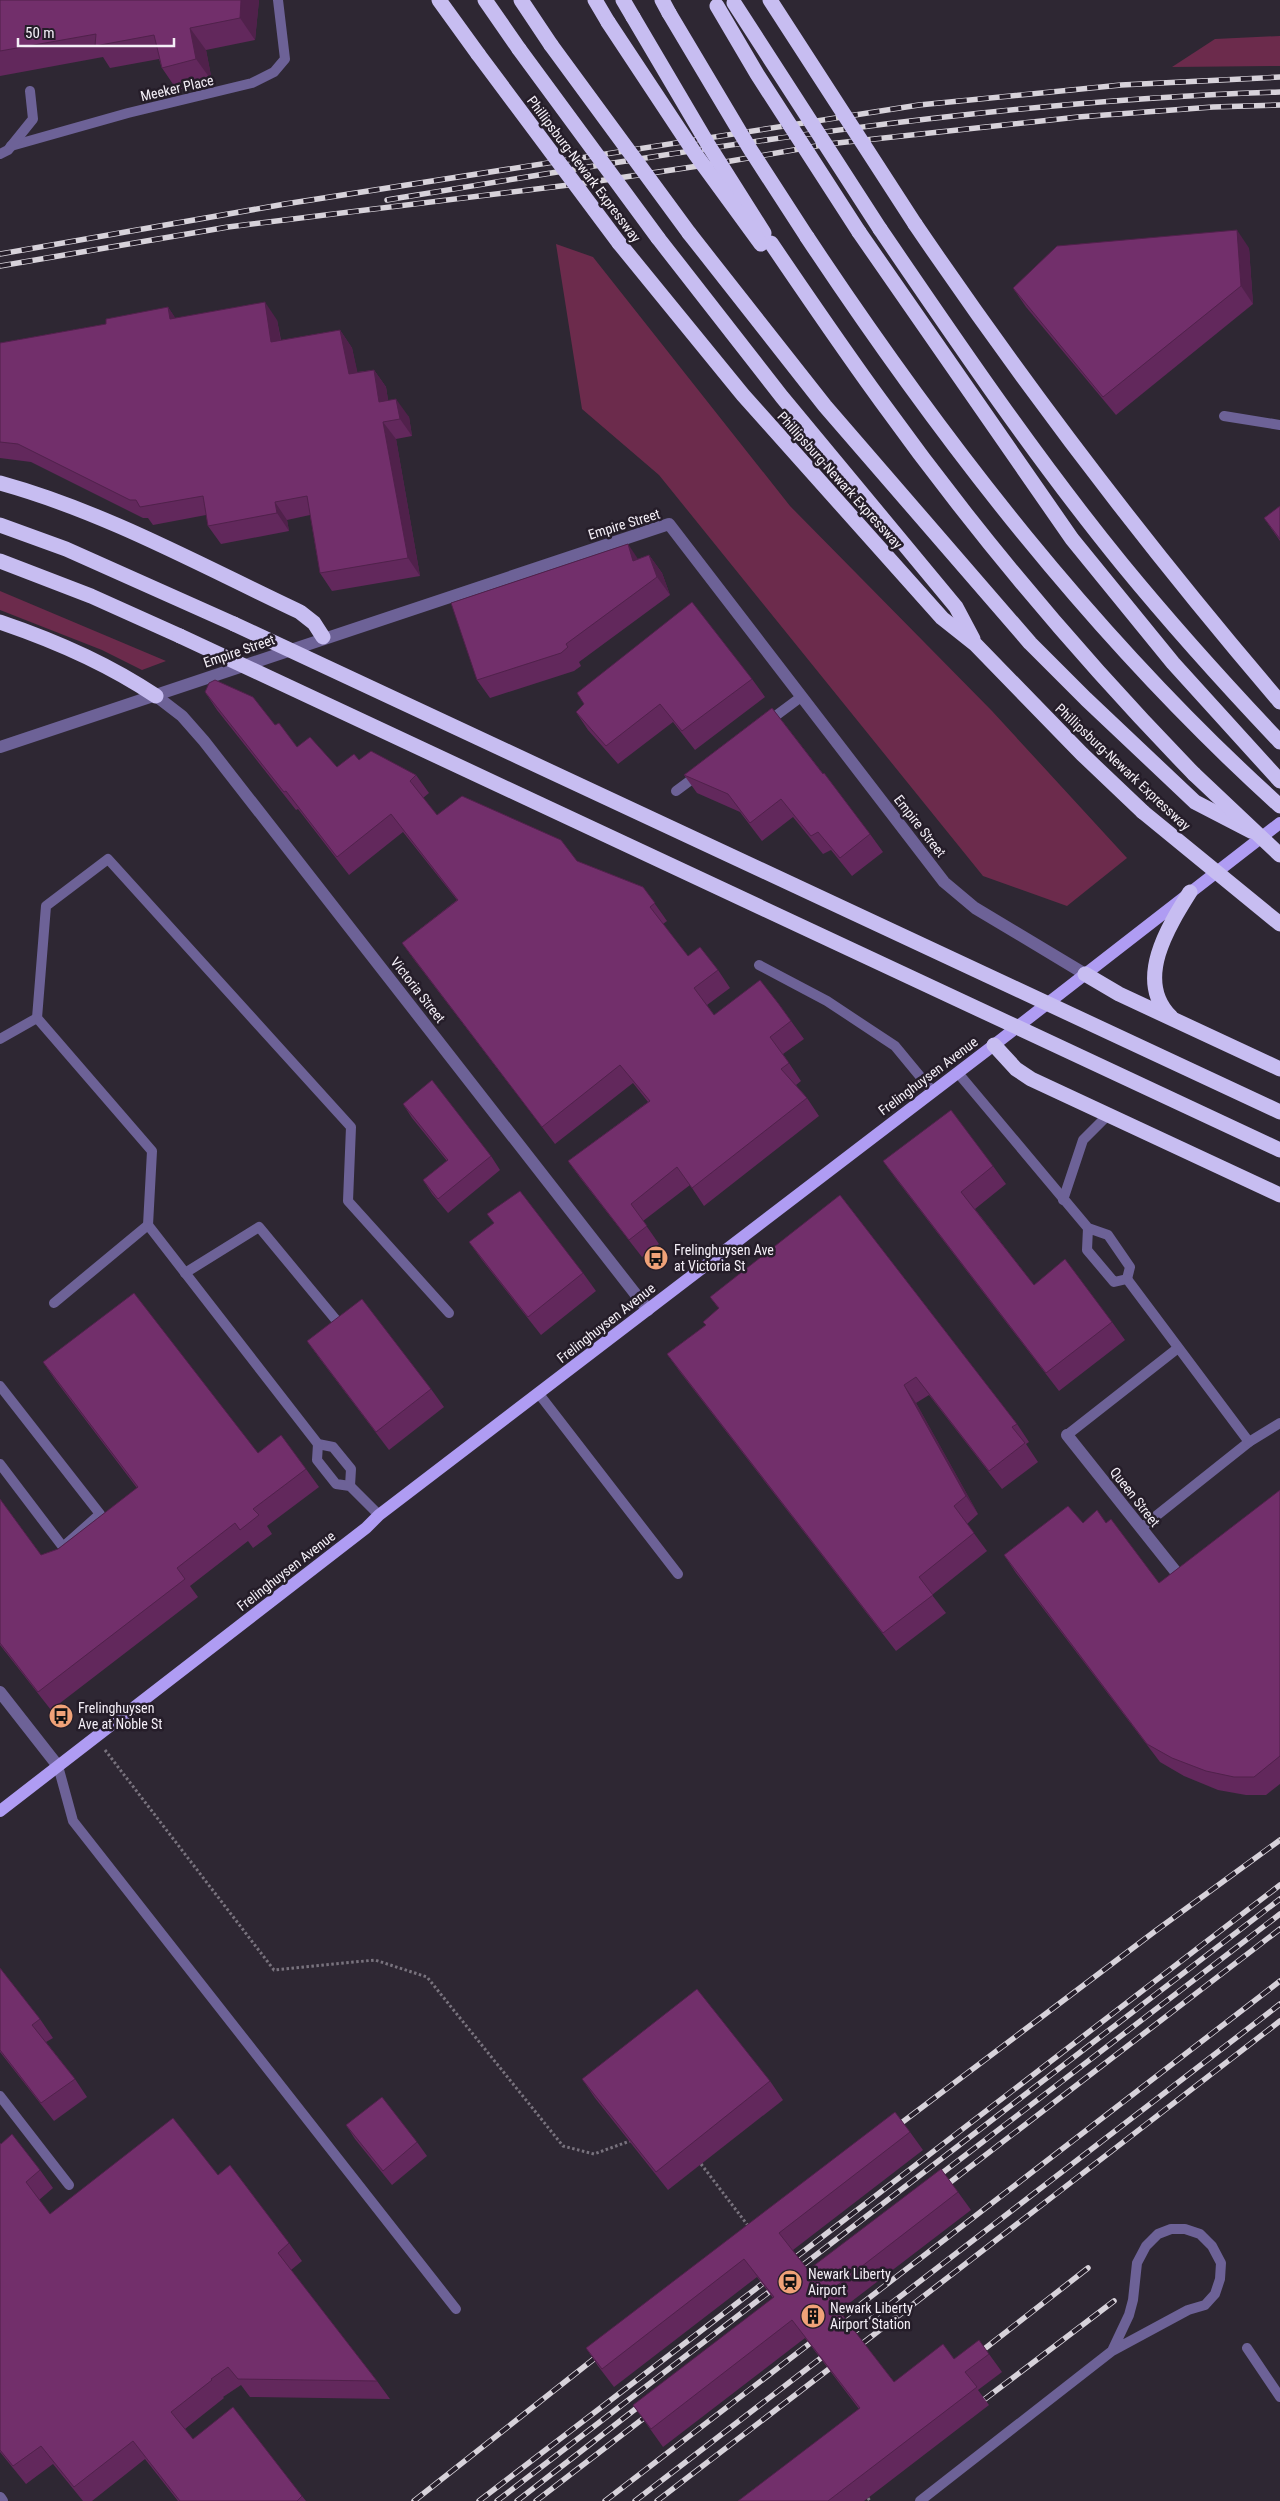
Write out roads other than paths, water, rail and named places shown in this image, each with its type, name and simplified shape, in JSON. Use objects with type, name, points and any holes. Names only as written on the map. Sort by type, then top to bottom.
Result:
[{"type":"highway","name":"Phillipsburg-Newark Expressway","points":[[439,0],[619,244],[693,336],[869,538],[942,618],[976,645],[1082,754],[1143,812],[1280,924]]},
{"type":"highway","points":[[484,0],[658,238],[807,427],[956,607],[976,645]]},
{"type":"highway","points":[[521,0],[551,45],[689,233],[825,406],[1030,643],[1086,699],[1196,802],[1256,834]]},
{"type":"highway","points":[[595,0],[696,155],[766,243],[929,466],[1065,633],[1121,697],[1194,774],[1280,855]]},
{"type":"highway","points":[[623,0],[766,243]]},
{"type":"highway","points":[[770,0],[915,224],[1034,392],[1146,541],[1280,702]]},
{"type":"highway","points":[[733,2],[880,229],[1040,456],[1120,562],[1185,638],[1280,742]]},
{"type":"highway","points":[[715,3],[770,94],[908,306],[1090,561],[1154,641],[1241,740],[1280,781]]},
{"type":"highway","points":[[666,6],[750,149],[807,237],[879,342],[950,440],[1067,585],[1117,642],[1223,752],[1280,806]]},
{"type":"highway","points":[[0,483],[54,500],[98,517],[282,604],[307,616],[323,637]]},
{"type":"highway","points":[[0,525],[66,549],[234,624],[1280,1112]]},
{"type":"highway","points":[[0,561],[91,596],[180,636],[1280,1150]]},
{"type":"highway","points":[[0,622],[93,658],[156,696]]},
{"type":"highway","points":[[1174,1020],[1166,1012],[1157,995],[1154,974],[1164,940],[1190,892]]},
{"type":"highway","points":[[1085,974],[1119,994],[1280,1069]]},
{"type":"highway","points":[[994,1045],[1016,1069],[1031,1079],[1275,1192]]},
{"type":"main road","name":"Frelinghuysen Avenue","points":[[0,1811],[366,1528],[379,1515],[958,1073],[1280,823]]},
{"type":"street","name":"Empire Street","points":[[0,746],[156,696],[323,637],[669,524],[952,890],[975,908],[1085,974]]},
{"type":"street","name":"Victoria Street","points":[[156,696],[182,716],[204,741],[648,1310]]},
{"type":"street","name":"Queen Street","points":[[1068,1435],[1180,1577]]},
{"type":"street","points":[[0,1692],[58,1766]]},
{"type":"lane","name":"Meeker Place","points":[[11,146],[128,113],[252,83],[274,72],[285,59],[278,0]]},
{"type":"lane","points":[[0,154],[11,146],[33,120],[30,91]]},
{"type":"lane","points":[[1224,416],[1280,425]]},
{"type":"lane","points":[[755,731],[801,697]]},
{"type":"lane","points":[[676,791],[708,767]]},
{"type":"lane","points":[[350,1486],[351,1468],[333,1447],[318,1444],[148,1225],[152,1151],[37,1018],[46,906],[108,859],[352,1127],[348,1202],[449,1313]]},
{"type":"lane","points":[[759,965],[827,1001],[895,1046],[932,1092]]},
{"type":"lane","points":[[0,1040],[37,1018]]},
{"type":"lane","points":[[958,1073],[1088,1228],[1108,1235],[1130,1267],[1126,1279]]},
{"type":"lane","points":[[1063,1200],[1083,1140],[1108,1115]]},
{"type":"lane","points":[[54,1303],[148,1225]]},
{"type":"lane","points":[[185,1273],[259,1227],[340,1326]]},
{"type":"lane","points":[[1088,1228],[1088,1250],[1114,1282],[1126,1279]]},
{"type":"lane","points":[[1126,1279],[1249,1442]]},
{"type":"lane","points":[[1068,1435],[1178,1348]]},
{"type":"lane","points":[[0,1386],[100,1514],[63,1547],[0,1464]]},
{"type":"lane","points":[[539,1394],[678,1574]]},
{"type":"lane","points":[[1141,1528],[1249,1442],[1280,1423]]},
{"type":"lane","points":[[318,1444],[317,1460],[336,1484],[350,1486],[379,1515]]},
{"type":"lane","points":[[58,1766],[73,1821],[456,2309]]},
{"type":"lane","points":[[0,2096],[69,2184]]},
{"type":"lane","points":[[920,2501],[1112,2351],[1188,2310],[1205,2305],[1214,2294],[1220,2279],[1221,2263],[1212,2246],[1200,2234],[1185,2229],[1171,2229],[1158,2234],[1146,2246],[1137,2263],[1133,2300],[1129,2315],[1112,2351]]},
{"type":"lane","points":[[1246,2348],[1280,2397]]},
{"type":"railway","points":[[0,254],[285,204],[919,105],[1121,85],[1280,77]]},
{"type":"railway","points":[[387,200],[720,147],[943,117],[1167,97],[1280,92]]},
{"type":"railway","points":[[0,266],[228,227],[585,183],[828,144],[1078,117],[1213,107],[1280,105]]},
{"type":"railway","points":[[892,2130],[1154,1932],[1280,1840]]},
{"type":"railway","points":[[796,2257],[1280,1885]]},
{"type":"railway","points":[[803,2265],[1280,1899]]},
{"type":"railway","points":[[933,2180],[1280,1914]]},
{"type":"railway","points":[[940,2190],[1280,1929]]},
{"type":"railway","points":[[843,2318],[1280,1981]]},
{"type":"railway","points":[[854,2332],[1280,2004]]},
{"type":"railway","points":[[863,2343],[1280,2021]]},
{"type":"railway","points":[[974,2357],[1088,2268]]},
{"type":"railway","points":[[479,2501],[762,2284]]},
{"type":"railway","points":[[497,2501],[769,2292]]},
{"type":"railway","points":[[985,2399],[1114,2301]]},
{"type":"railway","points":[[605,2501],[809,2344]]},
{"type":"railway","points":[[414,2501],[604,2351]]},
{"type":"railway","points":[[635,2501],[821,2358]]},
{"type":"railway","points":[[657,2501],[829,2369]]},
{"type":"railway","points":[[517,2501],[647,2400]]},
{"type":"railway","points":[[536,2501],[653,2411]]},
{"type":"place","name":"Frelinghuysen Ave at Victoria St","points":[[656,1258]]},
{"type":"place","name":"Frelinghuysen Ave at Noble St","points":[[61,1716]]},
{"type":"place","name":"Newark Liberty Airport","points":[[790,2282]]},
{"type":"place","name":"Newark Liberty Airport Station","points":[[813,2316]]}]
